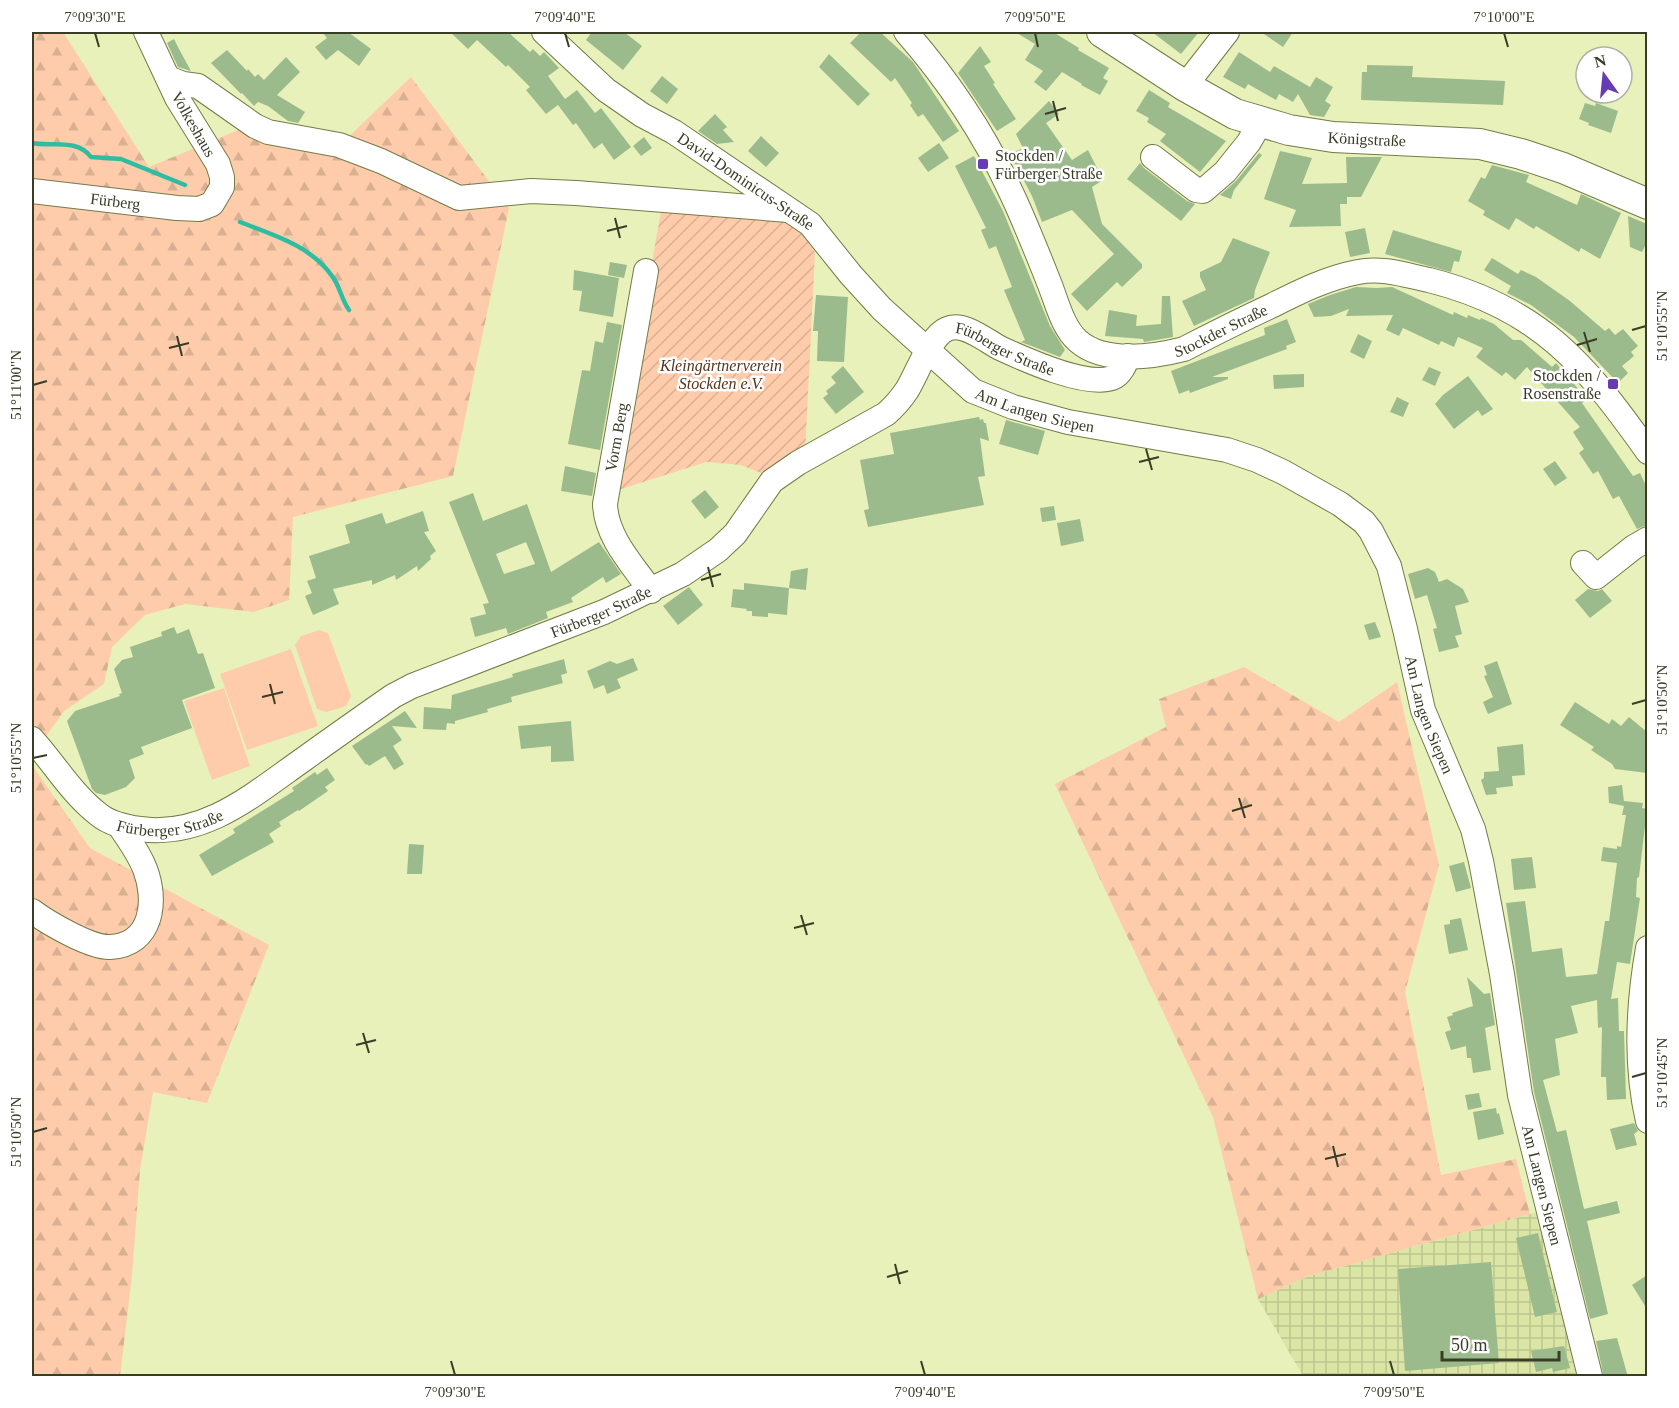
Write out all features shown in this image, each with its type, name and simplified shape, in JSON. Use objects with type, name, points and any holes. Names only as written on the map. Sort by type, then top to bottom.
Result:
[{"type":"main road","name":"Königstraße","points":[[1102,32],[1185,86],[1235,114],[1289,130],[1333,137],[1480,144],[1563,168],[1647,204]]},
{"type":"street","name":"Volkeshaus","points":[[146,32],[177,98],[218,164],[222,177],[222,187],[212,204],[199,209]]},
{"type":"street","name":"David-Dominicus-Straße","points":[[544,32],[606,90],[642,115],[674,132],[810,224],[882,309],[929,350]]},
{"type":"street","name":"Stockder Straße","points":[[906,32],[947,86],[993,157],[1020,210],[1069,332],[1087,347],[1100,353],[1128,356],[1161,355],[1184,349],[1313,285],[1336,277],[1377,269],[1473,294],[1526,319],[1559,344],[1597,383],[1616,406],[1647,452]]},
{"type":"street","points":[[1185,86],[1227,32]]},
{"type":"street","points":[[168,78],[183,84],[198,86],[255,126],[268,132],[339,145],[381,161],[459,198],[531,191],[792,210]]},
{"type":"street","points":[[1153,157],[1196,190],[1203,190],[1225,172],[1262,122]]},
{"type":"street","name":"Fürberg","points":[[32,191],[199,209]]},
{"type":"street","name":"Vorm Berg","points":[[646,271],[605,504],[606,518],[612,534],[651,591]]},
{"type":"street","name":"Fürberger Straße","points":[[32,738],[73,790],[98,814],[119,825],[158,831],[174,830],[214,818],[236,807],[393,696],[412,686],[604,612],[683,574],[718,550],[743,525],[772,481],[798,463],[886,414],[898,403],[938,336],[948,328],[961,327],[1001,349],[1036,364],[1085,377],[1110,378],[1117,375],[1128,356]]},
{"type":"street","name":"Am Langen Siepen","points":[[929,350],[973,391],[1012,407],[1068,422],[1227,450],[1257,460],[1340,504],[1364,522],[1377,538],[1389,567],[1406,629],[1423,710],[1463,802],[1479,855],[1502,974],[1510,1042],[1520,1095],[1590,1377]]},
{"type":"street","points":[[1583,563],[1596,577],[1634,547],[1647,540]]},
{"type":"street","points":[[32,911],[89,942],[110,947],[123,944],[141,931],[149,916],[152,904],[151,891],[145,869],[119,825]]},
{"type":"street","points":[[1647,948],[1640,1020],[1642,1092],[1647,1121]]},
{"type":"shaded area","points":[[1541,1211],[1582,1376],[1303,1376],[1258,1299],[1309,1276]]},
{"type":"green space","points":[[32,32],[63,32],[149,167],[248,126],[340,145],[411,77],[509,208],[453,476],[293,517],[289,600],[254,612],[185,604],[145,615],[112,647],[104,684],[64,711],[32,756]]},
{"type":"green space","name":"Kleingärtnerverein Stockden e.V.","points":[[662,205],[789,216],[815,252],[805,454],[771,477],[741,465],[706,462],[612,492]]},
{"type":"green space","points":[[319,630],[328,633],[351,696],[346,706],[327,712],[317,709],[295,645],[301,636]]},
{"type":"green space","points":[[291,649],[318,726],[247,750],[220,674]]},
{"type":"green space","points":[[1244,667],[1339,722],[1397,682],[1439,865],[1405,992],[1441,1175],[1516,1159],[1530,1214],[1309,1276],[1258,1299],[1213,1117],[1055,784],[1166,727],[1159,699]]},
{"type":"green space","points":[[224,688],[250,766],[212,780],[184,701]]},
{"type":"green space","points":[[32,765],[90,848],[269,945],[207,1103],[153,1092],[140,1170],[132,1275],[120,1376],[32,1376]]},
{"type":"building","points":[[322,32],[348,32],[371,49],[359,66],[338,50],[326,60],[315,47],[327,38]]},
{"type":"building","points":[[450,32],[508,32],[530,52],[533,49],[540,56],[544,52],[559,68],[548,76],[565,99],[577,90],[595,113],[601,108],[631,147],[614,160],[602,143],[594,149],[576,123],[573,125],[558,105],[546,114],[526,90],[530,87],[508,65],[506,67],[477,40],[468,49]]},
{"type":"building","points":[[592,32],[624,32],[642,46],[623,70],[586,40]]},
{"type":"building","points":[[861,32],[880,32],[913,62],[959,131],[943,142],[923,114],[918,117],[910,105],[912,103],[895,78],[891,82],[850,43]]},
{"type":"building","points":[[1015,32],[1053,32],[1109,68],[1103,78],[1108,81],[1100,95],[1062,72],[1046,91],[1034,82],[1043,71],[1025,60],[1035,44]]},
{"type":"building","points":[[1152,32],[1199,32],[1181,54]]},
{"type":"building","points":[[1261,32],[1293,32],[1283,47]]},
{"type":"building","points":[[174,39],[191,71],[178,67],[167,43]]},
{"type":"building","points":[[980,46],[991,62],[984,66],[1016,119],[997,131],[958,73]]},
{"type":"building","points":[[227,50],[247,71],[248,69],[255,77],[258,74],[264,80],[286,57],[300,72],[277,95],[305,112],[298,123],[288,121],[268,106],[258,102],[254,106],[241,94],[211,63]]},
{"type":"building","points":[[1239,52],[1270,72],[1274,66],[1310,87],[1316,77],[1333,87],[1325,101],[1331,105],[1324,117],[1310,115],[1298,94],[1293,102],[1279,94],[1276,100],[1248,84],[1245,89],[1223,77]]},
{"type":"building","points":[[829,54],[870,94],[858,106],[819,67]]},
{"type":"building","points":[[1367,65],[1413,66],[1412,77],[1505,81],[1503,105],[1361,100],[1362,72],[1367,72]]},
{"type":"building","points":[[662,76],[678,89],[667,104],[650,91]]},
{"type":"building","points":[[1149,90],[1170,103],[1168,107],[1226,141],[1200,172],[1160,141],[1166,134],[1147,122],[1149,118],[1136,111]]},
{"type":"building","points":[[1049,101],[1059,114],[1046,123],[1072,160],[1088,150],[1103,180],[1092,187],[1102,224],[1142,264],[1142,268],[1122,287],[1117,282],[1087,311],[1071,294],[1114,254],[1072,210],[1042,222],[1032,196],[1010,154],[1023,148],[1016,134]]},
{"type":"building","points":[[1584,105],[1602,105],[1618,111],[1611,133],[1588,125],[1589,123],[1579,119]]},
{"type":"building","points":[[715,114],[727,127],[723,130],[734,142],[717,144],[698,131]]},
{"type":"building","points":[[761,136],[779,153],[766,167],[748,151]]},
{"type":"building","points":[[644,137],[652,148],[641,156],[633,146]]},
{"type":"building","points":[[939,143],[949,158],[928,172],[918,158]]},
{"type":"building","points":[[1280,151],[1312,158],[1302,184],[1347,183],[1346,157],[1382,157],[1361,197],[1347,197],[1347,204],[1340,204],[1341,226],[1289,227],[1296,210],[1264,199]]},
{"type":"building","points":[[1259,153],[1262,155],[1234,190],[1231,199],[1220,195],[1236,181]]},
{"type":"building","points":[[974,156],[1003,211],[1050,326],[1065,350],[1060,357],[1021,342],[1025,340],[1004,290],[1012,287],[996,246],[989,249],[981,230],[986,228],[955,166]]},
{"type":"building","points":[[1140,163],[1187,201],[1195,204],[1181,221],[1127,179]]},
{"type":"building","points":[[1492,165],[1529,175],[1526,182],[1577,205],[1581,194],[1621,213],[1600,259],[1581,248],[1579,252],[1536,226],[1534,229],[1516,218],[1509,230],[1483,215],[1485,211],[1468,201],[1481,177],[1485,179]]},
{"type":"building","points":[[1628,216],[1647,224],[1647,242],[1642,252],[1630,247]]},
{"type":"building","points":[[1365,228],[1370,253],[1350,257],[1345,232]]},
{"type":"building","points":[[1393,230],[1462,251],[1459,262],[1454,261],[1451,272],[1385,254]]},
{"type":"building","points":[[1233,238],[1270,252],[1254,298],[1194,326],[1182,301],[1206,290],[1200,272],[1221,262]]},
{"type":"building","points":[[1492,258],[1518,274],[1521,270],[1536,277],[1570,301],[1605,331],[1609,328],[1615,335],[1623,329],[1638,346],[1631,352],[1634,356],[1622,366],[1628,373],[1618,383],[1574,337],[1531,305],[1507,293],[1511,286],[1484,270]]},
{"type":"building","points":[[610,262],[627,265],[624,278],[608,275]]},
{"type":"building","points":[[574,270],[619,278],[613,317],[579,311],[582,291],[573,290]]},
{"type":"building","points":[[1356,287],[1392,287],[1453,315],[1454,312],[1467,318],[1468,315],[1480,320],[1481,318],[1494,324],[1513,340],[1521,340],[1552,367],[1556,363],[1587,399],[1582,403],[1633,476],[1640,473],[1647,488],[1647,525],[1637,529],[1619,496],[1613,499],[1598,471],[1593,474],[1579,453],[1584,449],[1573,432],[1580,427],[1527,367],[1515,380],[1506,372],[1502,376],[1476,357],[1483,348],[1458,337],[1454,347],[1441,341],[1439,345],[1403,328],[1399,336],[1386,330],[1393,315],[1346,316],[1349,309],[1331,316],[1314,317],[1308,304]]},
{"type":"building","points":[[816,295],[848,297],[844,362],[817,361],[818,331],[813,331]]},
{"type":"building","points":[[1162,296],[1170,296],[1173,337],[1144,342],[1143,339],[1105,336],[1109,310],[1137,315],[1136,326],[1161,324]]},
{"type":"building","points":[[1287,319],[1296,342],[1286,346],[1287,349],[1212,377],[1228,377],[1228,379],[1190,393],[1189,390],[1179,394],[1171,371],[1265,335],[1264,328]]},
{"type":"building","points":[[607,322],[622,325],[600,450],[568,444],[582,370],[590,371],[595,341],[603,343]]},
{"type":"building","points":[[1358,334],[1372,341],[1364,359],[1350,352]]},
{"type":"building","points":[[843,366],[864,392],[836,414],[823,398],[828,394],[826,391],[836,383],[831,377]]},
{"type":"building","points":[[1429,367],[1441,372],[1435,386],[1422,380]]},
{"type":"building","points":[[1304,374],[1304,387],[1274,389],[1273,375]]},
{"type":"building","points":[[1468,376],[1493,409],[1482,416],[1478,410],[1454,429],[1435,404]]},
{"type":"building","points":[[1397,397],[1409,403],[1403,417],[1390,412]]},
{"type":"building","points":[[979,417],[986,423],[989,441],[980,438],[985,476],[978,477],[984,505],[868,527],[864,510],[869,509],[860,460],[894,454],[890,433]]},
{"type":"building","points":[[1006,420],[1045,431],[1038,455],[999,444]]},
{"type":"building","points":[[1555,461],[1567,478],[1555,486],[1543,469]]},
{"type":"building","points":[[565,466],[596,473],[592,496],[561,491]]},
{"type":"building","points":[[705,490],[719,507],[705,519],[691,501]]},
{"type":"building","points":[[473,493],[483,521],[527,504],[551,572],[599,542],[621,574],[606,583],[603,577],[571,598],[573,602],[546,612],[548,618],[508,634],[506,628],[475,637],[470,618],[486,614],[483,604],[489,603],[449,502]],"holes":[[[526,542],[535,564],[504,574],[496,554]]]},
{"type":"building","points":[[1054,506],[1056,520],[1042,522],[1040,508]]},
{"type":"building","points":[[423,511],[429,531],[424,532],[436,551],[430,556],[431,559],[418,571],[417,566],[396,580],[395,575],[372,585],[372,580],[333,589],[339,604],[313,615],[305,596],[312,593],[307,581],[316,578],[309,556],[350,543],[345,525],[382,513],[386,524]]},
{"type":"building","points":[[1080,519],[1084,541],[1061,546],[1057,523]]},
{"type":"building","points":[[808,568],[806,590],[789,588],[791,571]]},
{"type":"building","points":[[1428,568],[1435,572],[1439,582],[1447,579],[1463,589],[1469,602],[1455,606],[1462,634],[1455,636],[1459,647],[1439,652],[1433,629],[1437,628],[1427,595],[1415,599],[1408,574]]},
{"type":"building","points":[[744,583],[789,588],[787,615],[768,613],[768,617],[752,616],[752,611],[731,607],[733,589],[744,590]]},
{"type":"building","points":[[689,587],[703,605],[678,625],[663,606]]},
{"type":"building","points":[[1588,589],[1598,591],[1602,589],[1612,601],[1590,618],[1575,600]]},
{"type":"building","points":[[1375,622],[1381,637],[1369,640],[1364,625]]},
{"type":"building","points":[[174,627],[177,634],[189,629],[198,654],[203,653],[215,688],[182,700],[192,728],[141,747],[144,754],[129,760],[135,778],[126,787],[105,795],[96,793],[92,789],[67,721],[75,711],[120,696],[119,694],[122,693],[114,669],[122,660],[133,657],[130,647],[162,636],[161,632]]},
{"type":"building","points":[[633,658],[638,670],[617,679],[621,688],[607,694],[604,685],[594,689],[587,671],[610,661],[617,664]]},
{"type":"building","points":[[564,659],[567,673],[561,675],[563,683],[511,697],[512,702],[487,709],[488,712],[455,721],[455,724],[447,723],[446,730],[423,729],[424,707],[451,709],[452,695]]},
{"type":"building","points":[[1497,661],[1512,704],[1488,714],[1483,702],[1493,697],[1484,676],[1487,675],[1484,666]]},
{"type":"building","points":[[1575,702],[1609,724],[1612,719],[1621,726],[1629,717],[1647,732],[1647,773],[1615,769],[1612,764],[1591,750],[1594,747],[1560,725]]},
{"type":"building","points":[[405,711],[417,728],[392,726],[402,740],[393,746],[404,764],[394,770],[385,756],[369,766],[366,765],[352,746]]},
{"type":"building","points":[[571,721],[574,761],[551,762],[551,746],[521,749],[518,726]]},
{"type":"building","points":[[1523,744],[1525,775],[1512,776],[1513,786],[1496,788],[1497,794],[1486,795],[1481,780],[1484,778],[1484,772],[1499,771],[1497,747]]},
{"type":"building","points":[[327,768],[335,780],[325,787],[328,791],[279,822],[281,826],[269,834],[274,842],[212,876],[199,855],[235,833],[233,829],[294,791],[292,788],[315,772],[317,775]]},
{"type":"building","points":[[1622,785],[1624,802],[1643,803],[1642,808],[1647,809],[1639,877],[1637,878],[1636,897],[1640,898],[1630,964],[1617,962],[1611,999],[1618,998],[1619,1031],[1624,1031],[1626,1099],[1607,1100],[1606,1077],[1601,1077],[1602,1027],[1598,1028],[1597,1000],[1571,1006],[1578,1033],[1555,1039],[1560,1075],[1543,1080],[1557,1132],[1566,1130],[1584,1209],[1617,1201],[1620,1213],[1587,1221],[1608,1314],[1590,1319],[1534,1092],[1506,903],[1525,901],[1532,952],[1562,948],[1566,977],[1597,974],[1605,921],[1609,921],[1617,863],[1601,861],[1603,847],[1617,849],[1617,846],[1621,847],[1626,815],[1622,815],[1624,806],[1609,803],[1608,787]]},
{"type":"building","points":[[409,844],[424,845],[422,874],[407,874]]},
{"type":"building","points":[[1532,857],[1536,888],[1514,890],[1511,859]]},
{"type":"building","points":[[1464,862],[1471,888],[1456,892],[1449,866]]},
{"type":"building","points":[[1461,918],[1468,950],[1449,954],[1444,925],[1450,924],[1450,920]]},
{"type":"building","points":[[1467,977],[1484,994],[1490,993],[1495,1025],[1485,1028],[1491,1070],[1473,1073],[1471,1058],[1467,1058],[1466,1046],[1451,1050],[1445,1032],[1451,1030],[1447,1017],[1473,1006]]},
{"type":"building","points":[[1479,1093],[1482,1107],[1468,1110],[1465,1095]]},
{"type":"building","points":[[1496,1108],[1504,1134],[1478,1140],[1473,1112]]},
{"type":"building","points":[[1634,1123],[1638,1131],[1634,1134],[1637,1145],[1616,1150],[1610,1129]]},
{"type":"building","points":[[1538,1233],[1557,1312],[1535,1317],[1516,1238]]},
{"type":"building","points":[[1491,1262],[1499,1363],[1405,1371],[1398,1269]]},
{"type":"building","points":[[1647,1275],[1647,1309],[1632,1285]]},
{"type":"building","points":[[1617,1338],[1628,1377],[1604,1377],[1596,1341]]},
{"type":"building","points":[[1564,1346],[1570,1368],[1553,1372],[1552,1368],[1536,1372],[1531,1351]]},
{"type":"waterway","points":[[32,143],[79,147],[91,157],[121,159],[185,185]]},
{"type":"waterway","points":[[240,222],[290,242],[313,256],[335,280],[349,310]]},
{"type":"place","name":"Stockden / Fürberger Straße","points":[[983,164]]},
{"type":"place","name":"Stockden / Rosenstraße","points":[[1613,384]]}]
